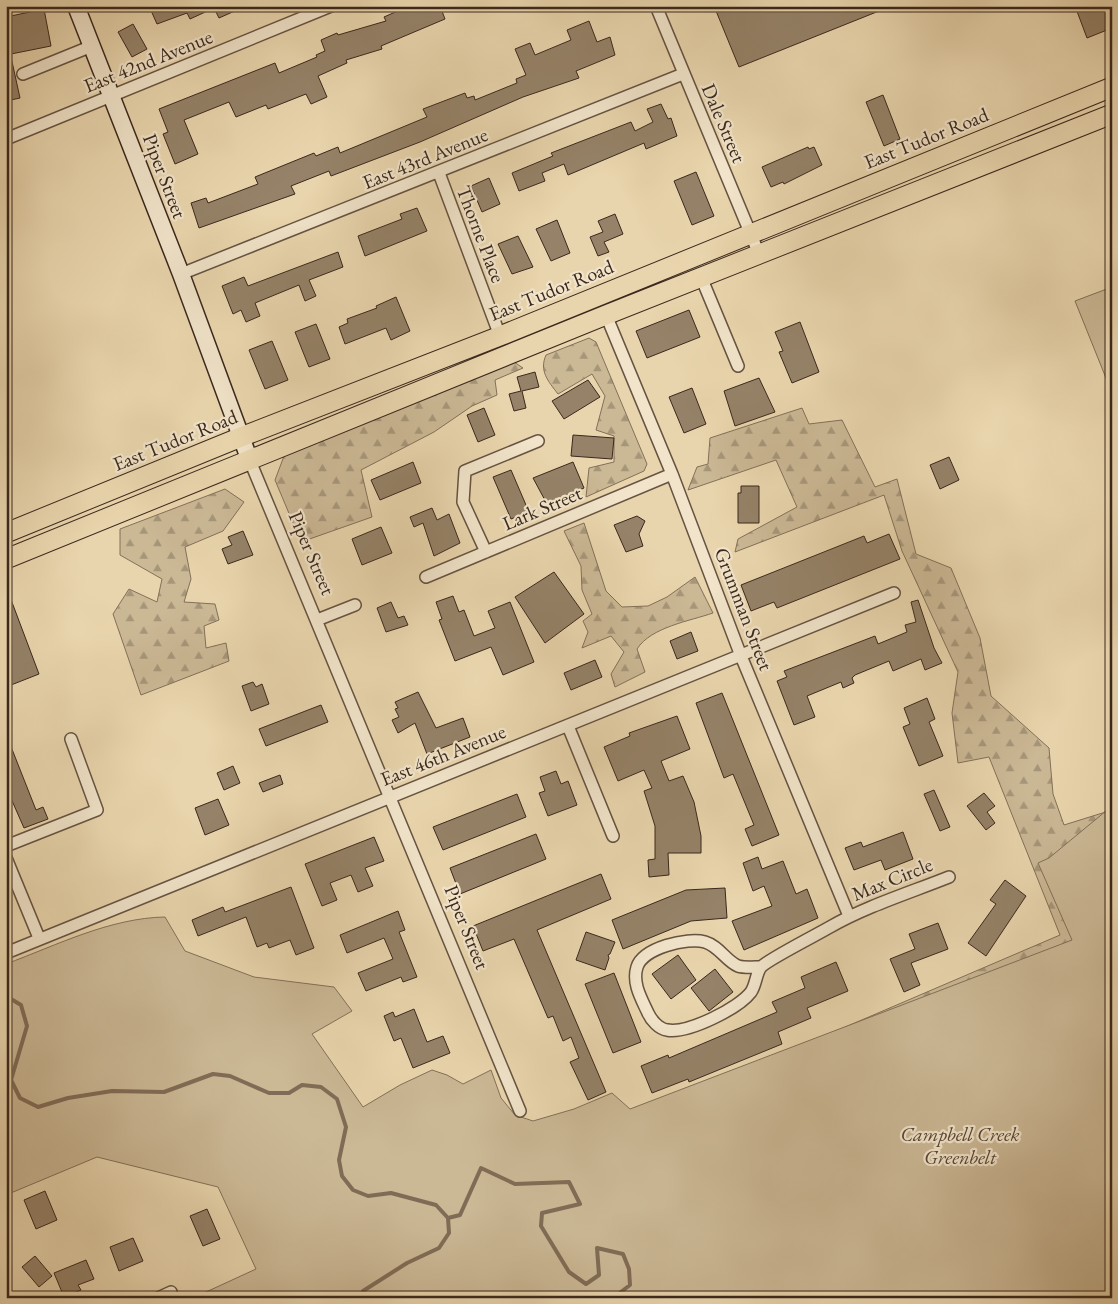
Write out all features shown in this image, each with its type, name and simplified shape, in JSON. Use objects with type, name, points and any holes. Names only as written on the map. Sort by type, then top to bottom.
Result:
[{"type":"main road","name":"East Tudor Road","points":[[6,533],[241,437],[500,336],[1112,87]]},
{"type":"main road","points":[[6,559],[606,315],[1112,114]]},
{"type":"street","name":"Piper Street","points":[[76,6],[181,274],[250,460],[520,1111]]},
{"type":"street","name":"East 42nd Avenue","points":[[6,139],[331,6]]},
{"type":"street","name":"Dale Street","points":[[656,6],[759,254]]},
{"type":"street","points":[[23,74],[92,46]]},
{"type":"street","name":"East 43rd Avenue","points":[[181,274],[439,173],[683,74]]},
{"type":"street","name":"Thorne Place","points":[[439,173],[500,336]]},
{"type":"street","points":[[701,277],[738,366]]},
{"type":"street","name":"Grumman Street","points":[[606,315],[672,474],[741,656],[849,916]]},
{"type":"street","points":[[486,552],[463,502],[465,471],[538,441]]},
{"type":"street","name":"Lark Street","points":[[426,577],[672,474]]},
{"type":"street","name":"East 46th Avenue","points":[[6,953],[38,938],[894,593]]},
{"type":"street","points":[[317,620],[355,605]]},
{"type":"street","points":[[568,726],[613,836]]},
{"type":"street","points":[[6,846],[97,810],[71,739]]},
{"type":"street","points":[[6,858],[38,938]]},
{"type":"street","name":"Max Circle","points":[[761,967],[849,916],[949,877]]},
{"type":"street","points":[[686,942],[703,942],[715,947],[738,966],[761,967],[751,992],[734,1007],[708,1020],[682,1029],[667,1030],[657,1025],[649,1016],[637,989],[635,975],[639,963],[651,952],[686,942]]},
{"type":"street","points":[[158,1298],[171,1292]]},
{"type":"green space","points":[[1112,287],[1112,393],[1075,301]]},
{"type":"green space","points":[[589,338],[596,342],[647,464],[644,471],[586,497],[589,468],[614,462],[614,436],[596,430],[605,396],[592,374],[558,394],[546,376],[544,361],[546,355]]},
{"type":"green space","points":[[514,362],[523,368],[495,380],[497,395],[472,406],[434,432],[361,470],[372,517],[301,542],[275,480],[284,456]]},
{"type":"green space","points":[[802,408],[809,424],[842,420],[875,487],[897,479],[916,554],[951,568],[980,638],[991,696],[1049,748],[1053,794],[1064,825],[1112,810],[1112,1105],[682,1097],[1060,935],[989,757],[958,763],[952,713],[958,672],[902,551],[884,495],[735,552],[738,539],[797,507],[776,460],[688,490],[697,467],[708,464],[710,438]]},
{"type":"green space","points":[[225,489],[244,502],[223,531],[185,547],[191,579],[184,602],[215,604],[219,620],[204,626],[206,648],[226,643],[229,661],[141,695],[113,614],[129,589],[157,602],[162,579],[120,555],[120,529]]},
{"type":"green space","points":[[584,523],[606,591],[622,607],[648,606],[667,597],[695,577],[713,613],[661,630],[643,641],[637,649],[645,672],[615,687],[611,674],[624,652],[611,636],[582,648],[588,632],[583,621],[592,614],[582,590],[581,566],[564,531]]},
{"type":"green space","name":"Campbell Creek Greenbelt","points":[[1112,806],[1112,1298],[193,1298],[256,1269],[218,1187],[97,1157],[6,1195],[6,964],[84,934],[124,922],[165,917],[185,951],[254,977],[334,987],[352,1011],[312,1034],[363,1107],[400,1085],[432,1070],[447,1075],[463,1084],[491,1070],[501,1098],[515,1115],[533,1121],[574,1109],[612,1093],[630,1109],[1072,940],[1038,863],[1049,858]]},
{"type":"building","points":[[149,6],[246,6],[219,18],[214,8],[190,19],[187,13],[157,24]]},
{"type":"building","points":[[409,6],[440,6],[445,19],[381,46],[382,49],[346,60],[347,63],[318,76],[327,97],[311,104],[306,94],[268,109],[266,105],[236,117],[229,102],[184,120],[198,154],[175,164],[163,134],[168,132],[159,109],[275,63],[279,73],[317,57],[316,55],[325,51],[321,40],[337,33],[338,35],[386,21],[384,17]]},
{"type":"building","points":[[714,6],[889,6],[889,7],[739,67]]},
{"type":"building","points":[[1075,6],[1112,6],[1112,28],[1087,38]]},
{"type":"building","points":[[44,9],[51,46],[6,55],[6,17]]},
{"type":"building","points":[[589,21],[597,42],[610,37],[615,55],[576,71],[579,78],[523,97],[420,142],[331,176],[329,171],[291,186],[295,194],[199,228],[191,203],[206,198],[208,203],[258,184],[255,177],[314,153],[316,156],[338,147],[340,153],[427,117],[423,109],[465,93],[467,98],[474,96],[475,100],[517,83],[516,79],[526,75],[515,49],[530,43],[535,55],[571,40],[567,30]]},
{"type":"building","points":[[133,24],[147,49],[132,57],[118,32]]},
{"type":"building","points":[[6,57],[11,57],[20,98],[6,101]]},
{"type":"building","points":[[883,95],[900,139],[884,146],[866,102]]},
{"type":"building","points":[[661,104],[668,119],[671,118],[677,136],[646,149],[644,143],[568,175],[564,164],[542,173],[545,181],[519,191],[512,173],[553,156],[551,153],[631,122],[635,131],[653,122],[647,109]]},
{"type":"building","points":[[808,147],[809,149],[814,147],[822,165],[784,184],[783,182],[771,187],[762,167]]},
{"type":"building","points":[[696,172],[714,216],[692,225],[674,181]]},
{"type":"building","points":[[489,178],[500,204],[482,212],[471,186]]},
{"type":"building","points":[[417,208],[427,231],[365,256],[358,236],[402,219],[400,214]]},
{"type":"building","points":[[615,214],[623,234],[604,242],[609,252],[598,256],[590,237],[603,232],[598,221]]},
{"type":"building","points":[[557,220],[570,253],[551,261],[536,229]]},
{"type":"building","points":[[518,236],[533,267],[512,274],[498,244]]},
{"type":"building","points":[[338,252],[343,267],[309,280],[316,296],[305,301],[299,285],[255,303],[260,316],[246,322],[241,310],[233,314],[222,286],[244,277],[248,286]]},
{"type":"building","points":[[396,297],[410,331],[391,340],[386,328],[345,344],[339,327],[348,323],[347,319],[377,308],[376,306]]},
{"type":"building","points":[[689,310],[700,337],[647,358],[636,331]]},
{"type":"building","points":[[800,322],[819,372],[792,383],[779,352],[783,351],[775,332]]},
{"type":"building","points":[[316,324],[330,359],[309,367],[295,332]]},
{"type":"building","points":[[272,341],[288,380],[265,389],[249,350]]},
{"type":"building","points":[[535,372],[539,387],[522,391],[526,408],[514,411],[509,394],[521,391],[517,377]]},
{"type":"building","points":[[759,378],[775,412],[735,426],[724,391]]},
{"type":"building","points":[[588,380],[600,397],[564,419],[552,401]]},
{"type":"building","points":[[692,388],[706,424],[684,433],[669,397]]},
{"type":"building","points":[[484,408],[495,435],[478,442],[467,415]]},
{"type":"building","points":[[573,435],[614,438],[612,459],[571,456]]},
{"type":"building","points":[[949,457],[959,480],[940,489],[930,465]]},
{"type":"building","points":[[413,462],[421,483],[380,500],[371,480]]},
{"type":"building","points":[[573,462],[584,488],[547,504],[533,478]]},
{"type":"building","points":[[511,470],[529,512],[511,519],[493,477]]},
{"type":"building","points":[[741,486],[759,486],[759,523],[738,523],[738,493],[741,493]]},
{"type":"building","points":[[432,508],[437,520],[449,514],[460,543],[434,556],[423,523],[414,527],[410,517]]},
{"type":"building","points":[[637,516],[645,521],[639,534],[643,546],[626,552],[614,525]]},
{"type":"building","points":[[381,527],[392,553],[362,565],[352,539]]},
{"type":"building","points":[[243,531],[253,555],[228,564],[222,549],[232,545],[228,537]]},
{"type":"building","points":[[889,534],[900,559],[777,608],[774,602],[751,611],[741,585],[864,536],[867,543]]},
{"type":"building","points":[[554,572],[584,614],[545,643],[515,597]]},
{"type":"building","points":[[7,589],[39,674],[6,687],[6,663],[9,659],[6,653]]},
{"type":"building","points":[[453,596],[459,612],[464,610],[474,636],[495,628],[488,611],[510,602],[534,662],[503,675],[491,647],[455,661],[439,620],[442,619],[436,602]]},
{"type":"building","points":[[918,600],[934,648],[942,663],[925,670],[921,659],[893,671],[889,661],[855,675],[852,678],[854,683],[843,688],[841,682],[807,696],[815,717],[794,725],[777,681],[787,677],[784,671],[875,636],[878,644],[907,632],[905,625],[916,622],[911,602]]},
{"type":"building","points":[[391,602],[398,618],[404,616],[408,625],[386,632],[377,608]]},
{"type":"building","points":[[691,632],[698,651],[677,659],[670,641]]},
{"type":"building","points":[[595,660],[602,677],[571,690],[564,673]]},
{"type":"building","points":[[253,682],[256,687],[262,684],[269,704],[251,711],[242,686]]},
{"type":"building","points":[[418,692],[436,728],[463,718],[470,737],[427,754],[415,723],[398,733],[392,720],[399,717],[395,709],[398,708],[395,702]]},
{"type":"building","points":[[722,693],[779,835],[752,846],[745,829],[754,825],[733,774],[724,778],[696,703]]},
{"type":"building","points":[[927,698],[935,719],[929,722],[943,756],[919,766],[903,727],[910,724],[904,708]]},
{"type":"building","points":[[321,705],[328,722],[266,746],[259,729]]},
{"type":"building","points":[[677,716],[690,749],[661,761],[669,781],[683,776],[694,802],[701,836],[701,853],[668,853],[669,875],[649,877],[648,860],[655,859],[655,826],[644,791],[652,788],[644,770],[618,781],[604,747],[630,736],[629,733]]},
{"type":"building","points":[[6,734],[36,810],[43,807],[48,819],[24,828],[6,787]]},
{"type":"building","points":[[233,766],[240,783],[224,790],[217,773]]},
{"type":"building","points":[[556,771],[561,784],[568,781],[577,805],[548,816],[539,793],[545,791],[540,777]]},
{"type":"building","points":[[280,775],[283,784],[263,792],[259,783]]},
{"type":"building","points":[[934,790],[950,827],[940,831],[924,794]]},
{"type":"building","points":[[984,793],[995,806],[987,812],[995,823],[986,830],[967,806]]},
{"type":"building","points":[[517,794],[526,817],[443,850],[433,827]]},
{"type":"building","points":[[218,799],[229,825],[205,835],[195,808]]},
{"type":"building","points":[[903,832],[913,859],[885,870],[881,860],[854,870],[845,848],[861,842],[863,847]]},
{"type":"building","points":[[536,834],[546,859],[460,894],[450,868]]},
{"type":"building","points":[[374,837],[384,861],[365,868],[373,886],[358,892],[351,875],[330,883],[337,900],[322,906],[305,864]]},
{"type":"building","points":[[758,857],[762,869],[783,861],[796,894],[807,889],[818,918],[744,950],[732,921],[772,906],[764,886],[753,891],[743,863]]},
{"type":"building","points":[[601,874],[611,899],[537,930],[606,1092],[588,1100],[570,1062],[579,1058],[571,1037],[563,1041],[553,1016],[548,1018],[514,939],[483,951],[473,926]]},
{"type":"building","points":[[1005,880],[1026,896],[986,956],[968,943],[996,904],[990,900]]},
{"type":"building","points":[[291,887],[314,948],[296,955],[290,940],[269,948],[267,943],[257,947],[246,917],[198,936],[192,920],[223,907],[225,912]]},
{"type":"building","points":[[725,888],[727,918],[691,921],[623,949],[612,920],[686,890]]},
{"type":"building","points":[[398,911],[405,930],[399,932],[417,977],[403,982],[401,977],[366,991],[358,973],[393,959],[384,938],[347,953],[340,935]]},
{"type":"building","points":[[938,923],[948,949],[911,963],[920,985],[904,992],[890,959],[915,949],[909,934]]},
{"type":"building","points":[[586,932],[615,942],[608,955],[609,958],[605,970],[576,960]]},
{"type":"building","points":[[678,955],[696,980],[671,999],[652,974]]},
{"type":"building","points":[[836,962],[848,991],[807,1008],[811,1018],[778,1032],[782,1044],[689,1082],[688,1079],[652,1093],[641,1066],[668,1055],[669,1058],[777,1012],[772,1002],[805,988],[801,977]]},
{"type":"building","points":[[715,969],[733,992],[709,1011],[691,988]]},
{"type":"building","points":[[614,973],[641,1042],[613,1053],[585,984]]},
{"type":"building","points":[[414,1009],[427,1042],[443,1036],[450,1053],[413,1068],[401,1038],[394,1041],[384,1016],[393,1012],[395,1017]]},
{"type":"building","points":[[45,1191],[57,1220],[36,1229],[24,1200]]},
{"type":"building","points":[[207,1209],[220,1239],[203,1246],[190,1216]]},
{"type":"building","points":[[133,1238],[143,1261],[119,1271],[110,1247]]},
{"type":"building","points":[[35,1256],[52,1276],[39,1287],[22,1267]]},
{"type":"building","points":[[86,1260],[94,1279],[78,1285],[81,1290],[64,1297],[54,1273]]},
{"type":"waterway","points":[[6,996],[21,1005],[27,1026],[11,1080],[20,1098],[38,1107],[68,1098],[112,1091],[164,1092],[213,1074],[230,1076],[269,1093],[289,1093],[302,1085],[321,1087],[337,1099],[346,1127],[339,1160],[342,1176],[353,1190],[368,1196],[391,1193],[436,1205],[448,1218]]},
{"type":"waterway","points":[[448,1218],[460,1215],[481,1168],[515,1184],[569,1182],[580,1204],[542,1213],[541,1226],[569,1272],[586,1284],[599,1275],[597,1248],[623,1254],[629,1269],[630,1285],[617,1295],[620,1298]]},
{"type":"waterway","points":[[360,1298],[363,1291],[407,1263],[439,1248],[449,1233],[448,1218]]},
{"type":"waterway","points":[[425,1298],[430,1298]]}]
